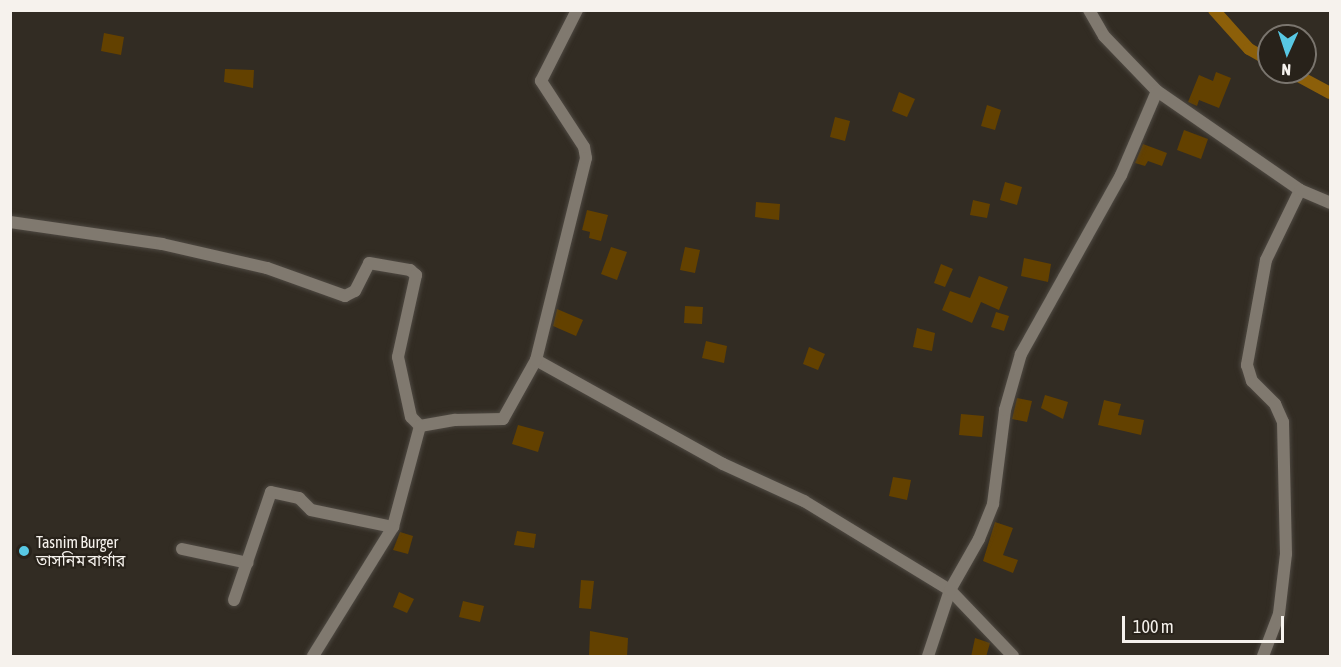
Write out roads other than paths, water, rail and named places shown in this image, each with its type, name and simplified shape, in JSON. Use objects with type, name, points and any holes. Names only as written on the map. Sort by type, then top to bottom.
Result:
[{"type":"street","points":[[10,222],[162,244],[267,268],[345,296],[355,291],[369,263],[410,270],[416,275],[398,357],[411,417],[420,426],[503,419],[536,360],[586,158],[584,147],[541,81],[577,10]]},
{"type":"street","points":[[1089,10],[1104,36],[1157,92],[1300,190],[1330,203]]},
{"type":"street","points":[[928,657],[950,590],[979,539],[993,504],[1005,410],[1021,354],[1121,175],[1157,92]]},
{"type":"street","points":[[1263,657],[1279,614],[1286,554],[1283,422],[1275,404],[1252,381],[1246,365],[1266,260],[1300,190]]},
{"type":"street","points":[[536,360],[723,464],[804,501],[950,590],[1013,657]]},
{"type":"street","points":[[313,657],[393,527],[420,426]]},
{"type":"street","points":[[234,600],[271,492],[299,498],[312,510],[393,527]]},
{"type":"street","points":[[182,549],[248,563]]},
{"type":"waterway","points":[[1214,10],[1249,49],[1257,53]]},
{"type":"waterway","points":[[1313,84],[1330,93]]},
{"type":"place","name":"Tasnim Burger তাসনিম বার্গার","points":[[24,551]]}]
